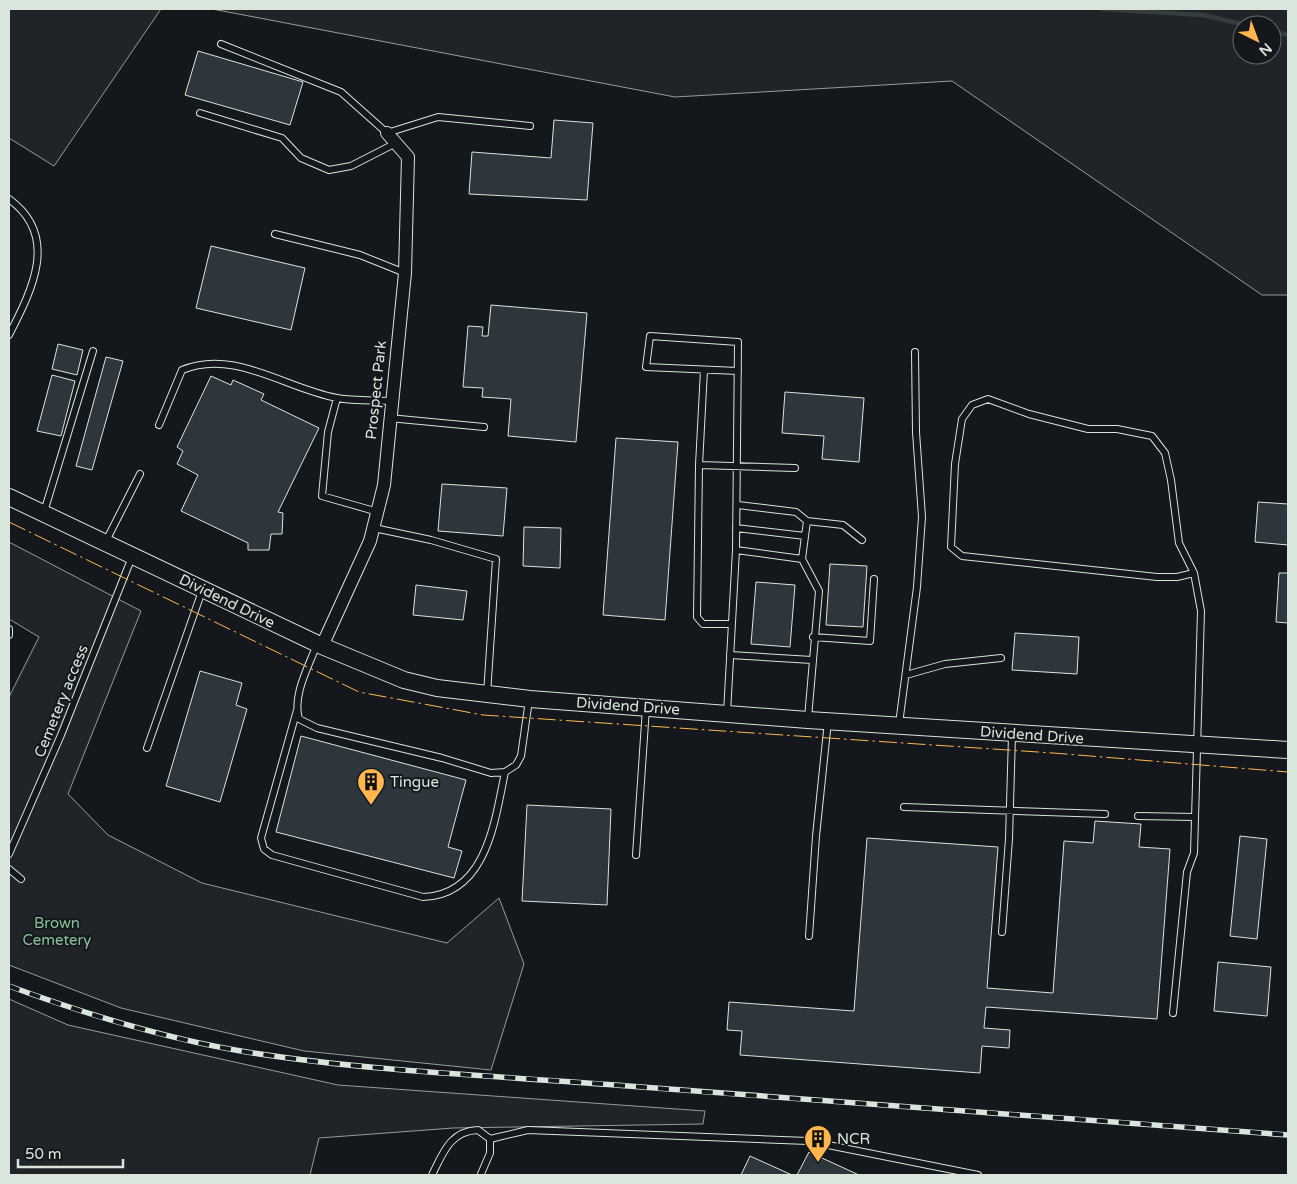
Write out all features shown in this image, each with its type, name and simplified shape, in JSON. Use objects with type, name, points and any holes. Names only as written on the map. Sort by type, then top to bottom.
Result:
[{"type":"street","name":"Prospect Park","points":[[319,645],[374,528],[384,485],[389,418],[405,273],[408,157],[387,133]]},
{"type":"street","name":"Dividend Drive","points":[[9,496],[319,645],[404,680],[437,688],[530,698],[808,720],[1288,750]]},
{"type":"lane","points":[[221,44],[341,92],[387,133],[438,117],[530,126]]},
{"type":"lane","points":[[200,113],[282,138],[301,158],[329,170],[351,166],[396,143]]},
{"type":"lane","points":[[9,199],[24,210],[34,229],[39,249],[27,300],[9,335]]},
{"type":"lane","points":[[275,234],[360,255],[405,273]]},
{"type":"lane","points":[[728,713],[738,505],[738,371],[738,342],[650,336],[646,367],[738,371]]},
{"type":"lane","points":[[44,513],[93,351]]},
{"type":"lane","points":[[899,725],[917,587],[922,517],[916,432],[915,352]]},
{"type":"lane","points":[[159,425],[182,370],[198,363],[223,362],[337,398],[391,401]]},
{"type":"lane","points":[[704,370],[699,464],[697,617],[703,624],[731,624]]},
{"type":"lane","points":[[337,398],[328,432],[322,496],[379,513]]},
{"type":"lane","points":[[1173,1013],[1187,872],[1194,853],[1201,612],[1194,573],[1179,543],[1171,480],[1165,453],[1152,436],[1118,429],[1088,429],[1029,414],[988,400],[972,404],[962,419],[955,464],[950,530],[951,547],[962,556],[1157,578],[1177,577],[1194,573]]},
{"type":"lane","points":[[389,418],[484,427]]},
{"type":"lane","points":[[699,464],[795,468]]},
{"type":"lane","points":[[105,542],[140,474]]},
{"type":"lane","points":[[738,505],[796,512],[807,521],[843,525],[862,540]]},
{"type":"lane","points":[[807,521],[802,559],[818,591],[808,720]]},
{"type":"lane","points":[[374,528],[431,540],[496,559],[487,694]]},
{"type":"lane","points":[[736,528],[805,536]]},
{"type":"lane","points":[[736,550],[802,559]]},
{"type":"lane","name":"Cemetery access","points":[[9,854],[61,735],[132,555]]},
{"type":"lane","points":[[813,637],[870,640],[874,579]]},
{"type":"lane","points":[[147,748],[202,590]]},
{"type":"lane","points":[[9,629],[9,634]]},
{"type":"lane","points":[[319,645],[300,692],[297,710],[261,838],[264,849],[272,855],[423,897],[436,897],[452,891],[469,875],[484,855],[490,841],[505,772]]},
{"type":"lane","points":[[730,656],[812,660]]},
{"type":"lane","points":[[906,675],[945,664],[1001,658]]},
{"type":"lane","points":[[297,710],[299,719],[317,728],[442,758],[491,773],[505,772],[516,765],[521,756],[530,698]]},
{"type":"lane","points":[[636,855],[646,707]]},
{"type":"lane","points":[[809,936],[816,836],[829,720]]},
{"type":"lane","points":[[1002,932],[1010,810],[1012,733]]},
{"type":"lane","points":[[904,807],[1105,814]]},
{"type":"lane","points":[[1138,816],[1196,817]]},
{"type":"lane","points":[[9,869],[21,878]]},
{"type":"lane","points":[[432,1175],[447,1145],[457,1135],[478,1130],[490,1139]]},
{"type":"lane","points":[[490,1139],[528,1130],[808,1141],[978,1175]]},
{"type":"lane","points":[[482,1175],[490,1153],[490,1139]]},
{"type":"green space","points":[[9,9],[161,9],[54,166],[9,138]]},
{"type":"green space","points":[[212,9],[1288,9],[1288,295],[1262,295],[952,81],[675,97]]},
{"type":"green space","name":"Brown Cemetery","points":[[9,542],[141,611],[68,794],[108,835],[202,883],[447,943],[499,898],[524,964],[491,1070],[304,1051],[121,1008],[9,965],[9,697],[39,637],[9,619]]},
{"type":"green space","points":[[9,999],[68,1025],[338,1085],[705,1111],[703,1124],[453,1128],[319,1138],[310,1175],[9,1175]]},
{"type":"building","points":[[198,51],[303,82],[290,125],[185,95]]},
{"type":"building","points":[[554,120],[593,123],[587,200],[469,194],[472,152],[551,158]]},
{"type":"building","points":[[211,246],[305,268],[291,330],[196,308]]},
{"type":"building","points":[[491,305],[587,313],[576,442],[508,436],[511,399],[482,397],[483,388],[463,387],[468,326],[483,327],[482,336],[488,336]]},
{"type":"building","points":[[58,344],[83,350],[77,375],[52,369]]},
{"type":"building","points":[[106,357],[123,361],[92,470],[76,466]]},
{"type":"building","points":[[52,375],[75,381],[61,436],[37,431]]},
{"type":"building","points":[[211,376],[231,385],[233,380],[264,394],[261,400],[319,428],[278,512],[283,513],[282,534],[271,534],[269,550],[248,550],[248,543],[181,511],[198,475],[177,464],[183,451],[177,447]]},
{"type":"building","points":[[785,392],[864,398],[859,462],[822,459],[824,436],[782,433]]},
{"type":"building","points":[[616,438],[678,442],[665,620],[603,615]]},
{"type":"building","points":[[442,484],[507,488],[503,536],[438,531]]},
{"type":"building","points":[[1258,502],[1288,504],[1288,545],[1255,542]]},
{"type":"building","points":[[524,527],[561,528],[560,568],[523,566]]},
{"type":"building","points":[[830,564],[867,566],[863,627],[826,625]]},
{"type":"building","points":[[1279,573],[1288,573],[1288,623],[1276,622]]},
{"type":"building","points":[[756,582],[795,585],[790,647],[751,644]]},
{"type":"building","points":[[416,585],[467,591],[463,620],[413,615]]},
{"type":"building","points":[[1015,633],[1079,637],[1077,674],[1012,670]]},
{"type":"building","points":[[200,671],[242,683],[236,705],[247,709],[220,802],[166,786]]},
{"type":"building","name":"Tingue","points":[[301,736],[466,780],[448,847],[462,851],[454,878],[276,832]]},
{"type":"building","points":[[527,805],[611,809],[607,905],[522,901]]},
{"type":"building","points":[[1095,821],[1141,824],[1139,847],[1170,849],[1157,1019],[986,1007],[984,1028],[1010,1030],[1009,1048],[982,1046],[980,1073],[740,1055],[742,1031],[727,1030],[729,1002],[854,1011],[867,838],[998,847],[987,988],[1053,993],[1064,841],[1093,843]]},
{"type":"building","points":[[1240,836],[1267,839],[1257,939],[1230,936]]},
{"type":"building","points":[[1218,962],[1271,967],[1267,1016],[1214,1011]]},
{"type":"building","name":"NCR","points":[[809,1152],[859,1175],[797,1175]]},
{"type":"building","points":[[750,1156],[792,1175],[741,1175]]},
{"type":"waterway","points":[[1101,9],[1203,15],[1232,22]]},
{"type":"waterway","points":[[1282,34],[1288,35]]},
{"type":"railway","points":[[9,986],[99,1017],[160,1034],[222,1048],[346,1065],[1288,1135]]},
{"type":"power","points":[[9,522],[359,692],[483,715],[1053,753],[1288,772]]},
{"type":"place","name":"Tingue","points":[[371,806]]},
{"type":"place","name":"NCR","points":[[818,1163]]}]
